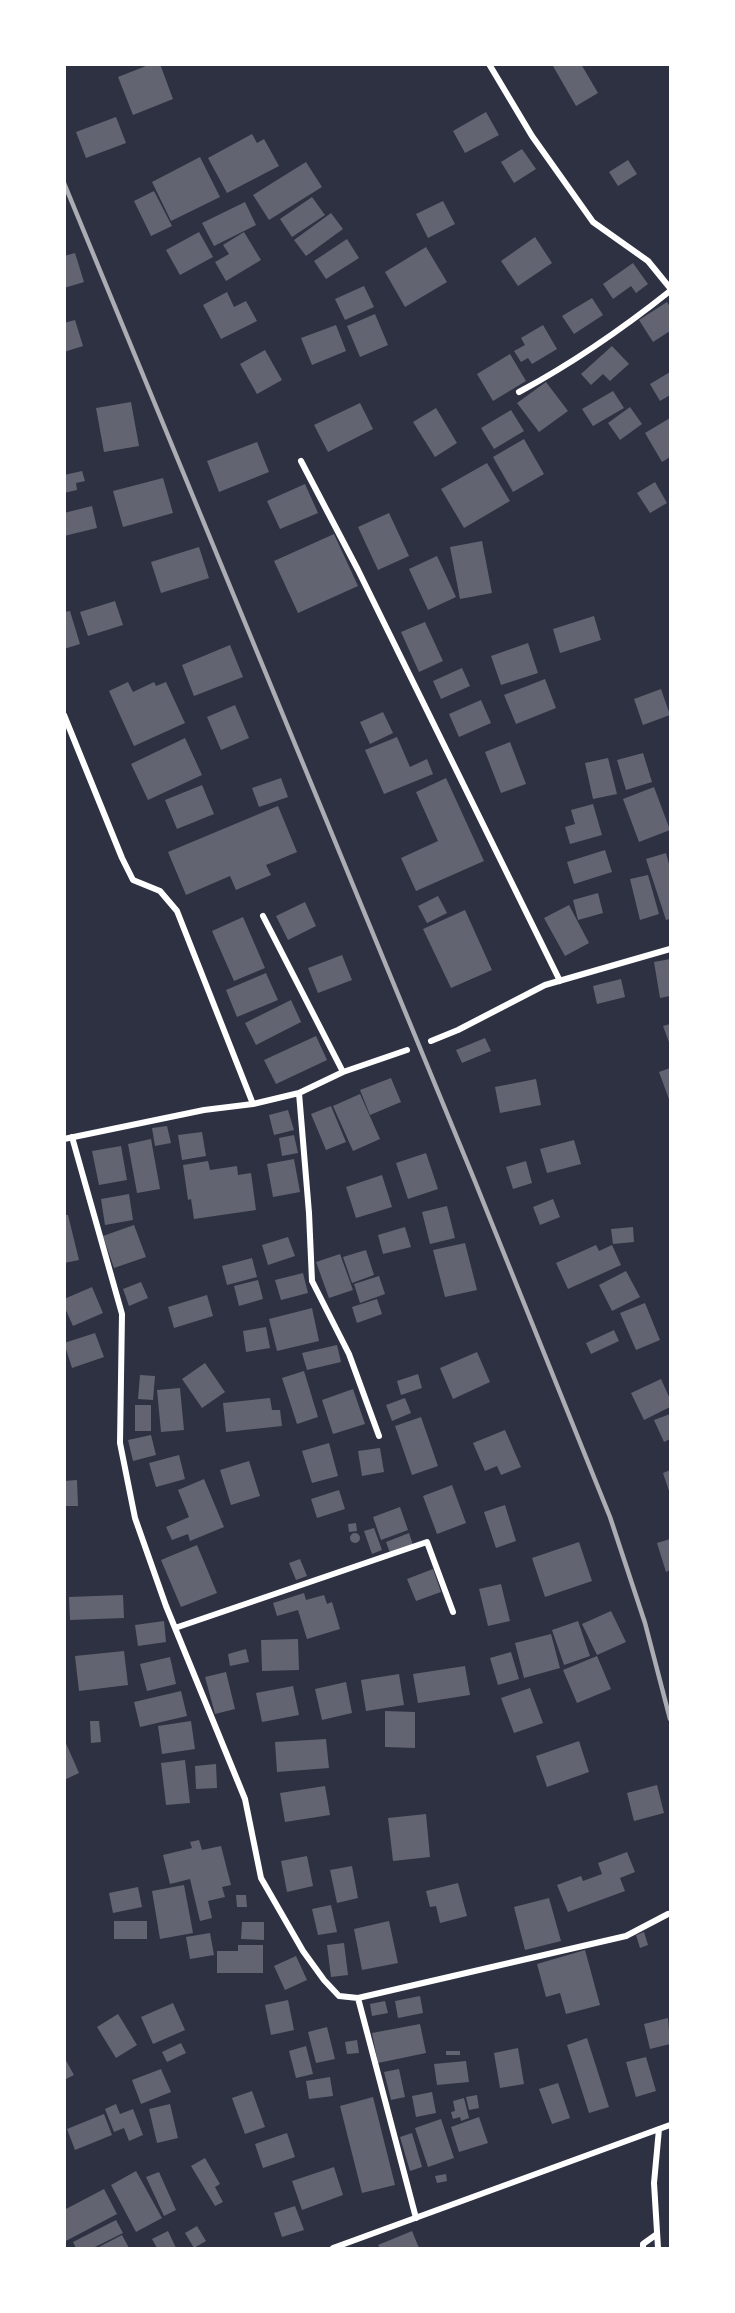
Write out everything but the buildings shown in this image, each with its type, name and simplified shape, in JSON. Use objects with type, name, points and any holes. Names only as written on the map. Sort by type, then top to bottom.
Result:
[{"type":"street","points":[[489,64],[532,136],[593,222],[648,261],[670,289],[623,329],[568,366],[519,392]]},
{"type":"street","points":[[301,461],[358,570],[560,981]]},
{"type":"street","points":[[64,715],[133,880],[160,891],[177,911],[253,1104]]},
{"type":"street","points":[[263,916],[343,1072]]},
{"type":"street","points":[[431,1041],[458,1030],[545,985],[670,949]]},
{"type":"street","points":[[64,1139],[204,1110],[253,1104],[299,1093],[343,1072],[407,1050]]},
{"type":"street","points":[[299,1093],[312,1281],[348,1354],[379,1436]]},
{"type":"street","points":[[72,1137],[122,1314],[120,1443],[135,1518],[175,1628],[244,1799],[261,1878],[303,1951],[324,1980],[339,1996],[358,1998],[626,1936],[668,1914]]},
{"type":"street","points":[[175,1628],[427,1542],[453,1612]]},
{"type":"street","points":[[358,1998],[416,2218]]},
{"type":"street","points":[[333,2248],[670,2125]]},
{"type":"street","points":[[658,2248],[654,2183],[659,2129]]},
{"type":"street","points":[[643,2248],[643,2244],[657,2234]]},
{"type":"railway","points":[[64,183],[474,1179],[610,1517],[645,1623],[670,1719]]}]
